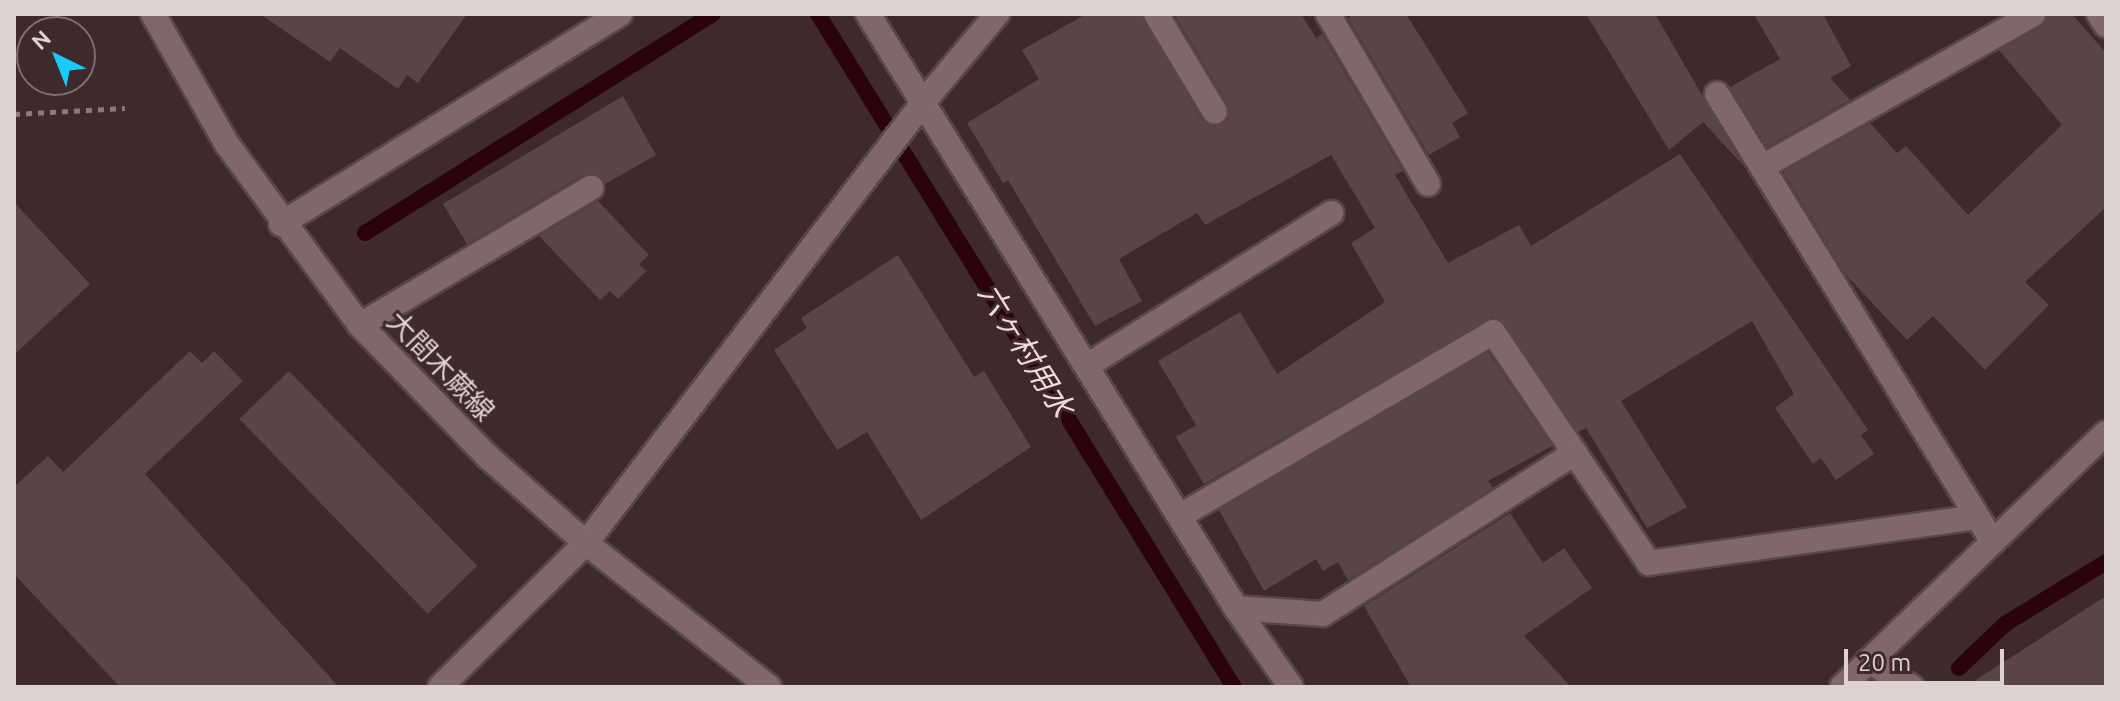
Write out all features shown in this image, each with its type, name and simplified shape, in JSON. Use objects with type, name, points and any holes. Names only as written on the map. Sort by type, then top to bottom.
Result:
[{"type":"street","name":"大間木蕨線","points":[[153,14],[227,144],[281,224],[360,325],[488,457],[586,543],[769,687]]},
{"type":"street","points":[[281,224],[620,14]]},
{"type":"street","points":[[868,14],[926,99],[1236,608],[1291,687]]},
{"type":"street","points":[[440,687],[586,543],[926,99],[997,14]]},
{"type":"street","points":[[1156,14],[1215,112]]},
{"type":"street","points":[[1328,14],[1428,184]]},
{"type":"street","points":[[1762,167],[2033,14]]},
{"type":"street","points":[[2099,14],[2106,25]]},
{"type":"street","points":[[1717,94],[1993,542]]},
{"type":"street","points":[[360,325],[591,188]]},
{"type":"street","points":[[1088,365],[1331,213]]},
{"type":"street","points":[[1180,516],[1493,332],[1649,563],[1977,517]]},
{"type":"street","points":[[1842,687],[2106,433]]},
{"type":"street","points":[[1236,608],[1323,614],[1575,453]]},
{"type":"street","points":[[1868,661],[1910,686]]},
{"type":"path","points":[[14,114],[125,108]]},
{"type":"building","points":[[260,14],[467,14],[418,83],[407,75],[398,89],[340,48],[330,62]]},
{"type":"building","points":[[1086,14],[1141,14],[1202,120],[1214,127],[1228,120],[1228,105],[1174,14],[1301,14],[1316,38],[1322,34],[1403,171],[1395,175],[1448,263],[1519,225],[1531,246],[1680,154],[1868,430],[1861,435],[1874,454],[1836,480],[1821,458],[1813,464],[1775,408],[1794,394],[1752,321],[1621,401],[1687,507],[1647,528],[1586,428],[1578,432],[1505,324],[1492,317],[1204,484],[1176,437],[1196,425],[1158,361],[1240,312],[1277,374],[1385,302],[1351,243],[1375,228],[1331,155],[1205,225],[1197,213],[1119,259],[1142,301],[1095,326],[1008,180],[1003,183],[967,123],[1039,79],[1022,50]]},
{"type":"building","points":[[1353,14],[1406,14],[1468,113],[1452,123],[1460,137],[1429,155],[1348,18]]},
{"type":"building","points":[[1586,14],[1655,14],[1742,164],[1703,122],[1669,150]]},
{"type":"building","points":[[1754,14],[1823,14],[1851,66],[1830,78],[1850,100],[1767,147],[1730,87],[1780,59]]},
{"type":"building","points":[[2048,14],[2072,14],[2106,53],[2106,207],[2025,282],[2049,305],[1985,370],[1933,316],[1907,340],[1846,275],[1783,172],[1870,123],[1897,153],[1906,146],[1968,215],[2062,125],[1999,50],[2041,27]]},
{"type":"building","points":[[623,96],[656,155],[605,184],[598,175],[583,175],[467,244],[443,204]]},
{"type":"building","points":[[598,201],[649,255],[639,264],[646,271],[618,299],[610,291],[600,300],[539,236]]},
{"type":"building","points":[[14,202],[90,284],[14,355]]},
{"type":"building","points":[[898,255],[974,377],[984,371],[1031,447],[921,520],[867,432],[837,450],[774,350],[807,328],[801,318]]},
{"type":"building","points":[[190,351],[202,363],[214,351],[243,381],[145,474],[339,687],[120,687],[14,574],[14,487],[48,456],[63,472]]},
{"type":"building","points":[[1488,352],[1552,446],[1488,481],[1493,488],[1348,580],[1338,562],[1323,571],[1316,559],[1264,591],[1219,510]]},
{"type":"building","points":[[289,371],[477,566],[428,614],[239,419]]},
{"type":"building","points":[[1510,513],[1543,563],[1564,548],[1592,588],[1524,636],[1571,687],[1411,687],[1364,606]]},
{"type":"building","points":[[2106,596],[2106,687],[1965,687]]},
{"type":"waterway","name":"六ヶ村用水","points":[[365,233],[713,14]]},
{"type":"waterway","name":"六ヶ村用水","points":[[818,14],[1234,687]]},
{"type":"waterway","points":[[1959,668],[2005,624],[2106,562]]}]
